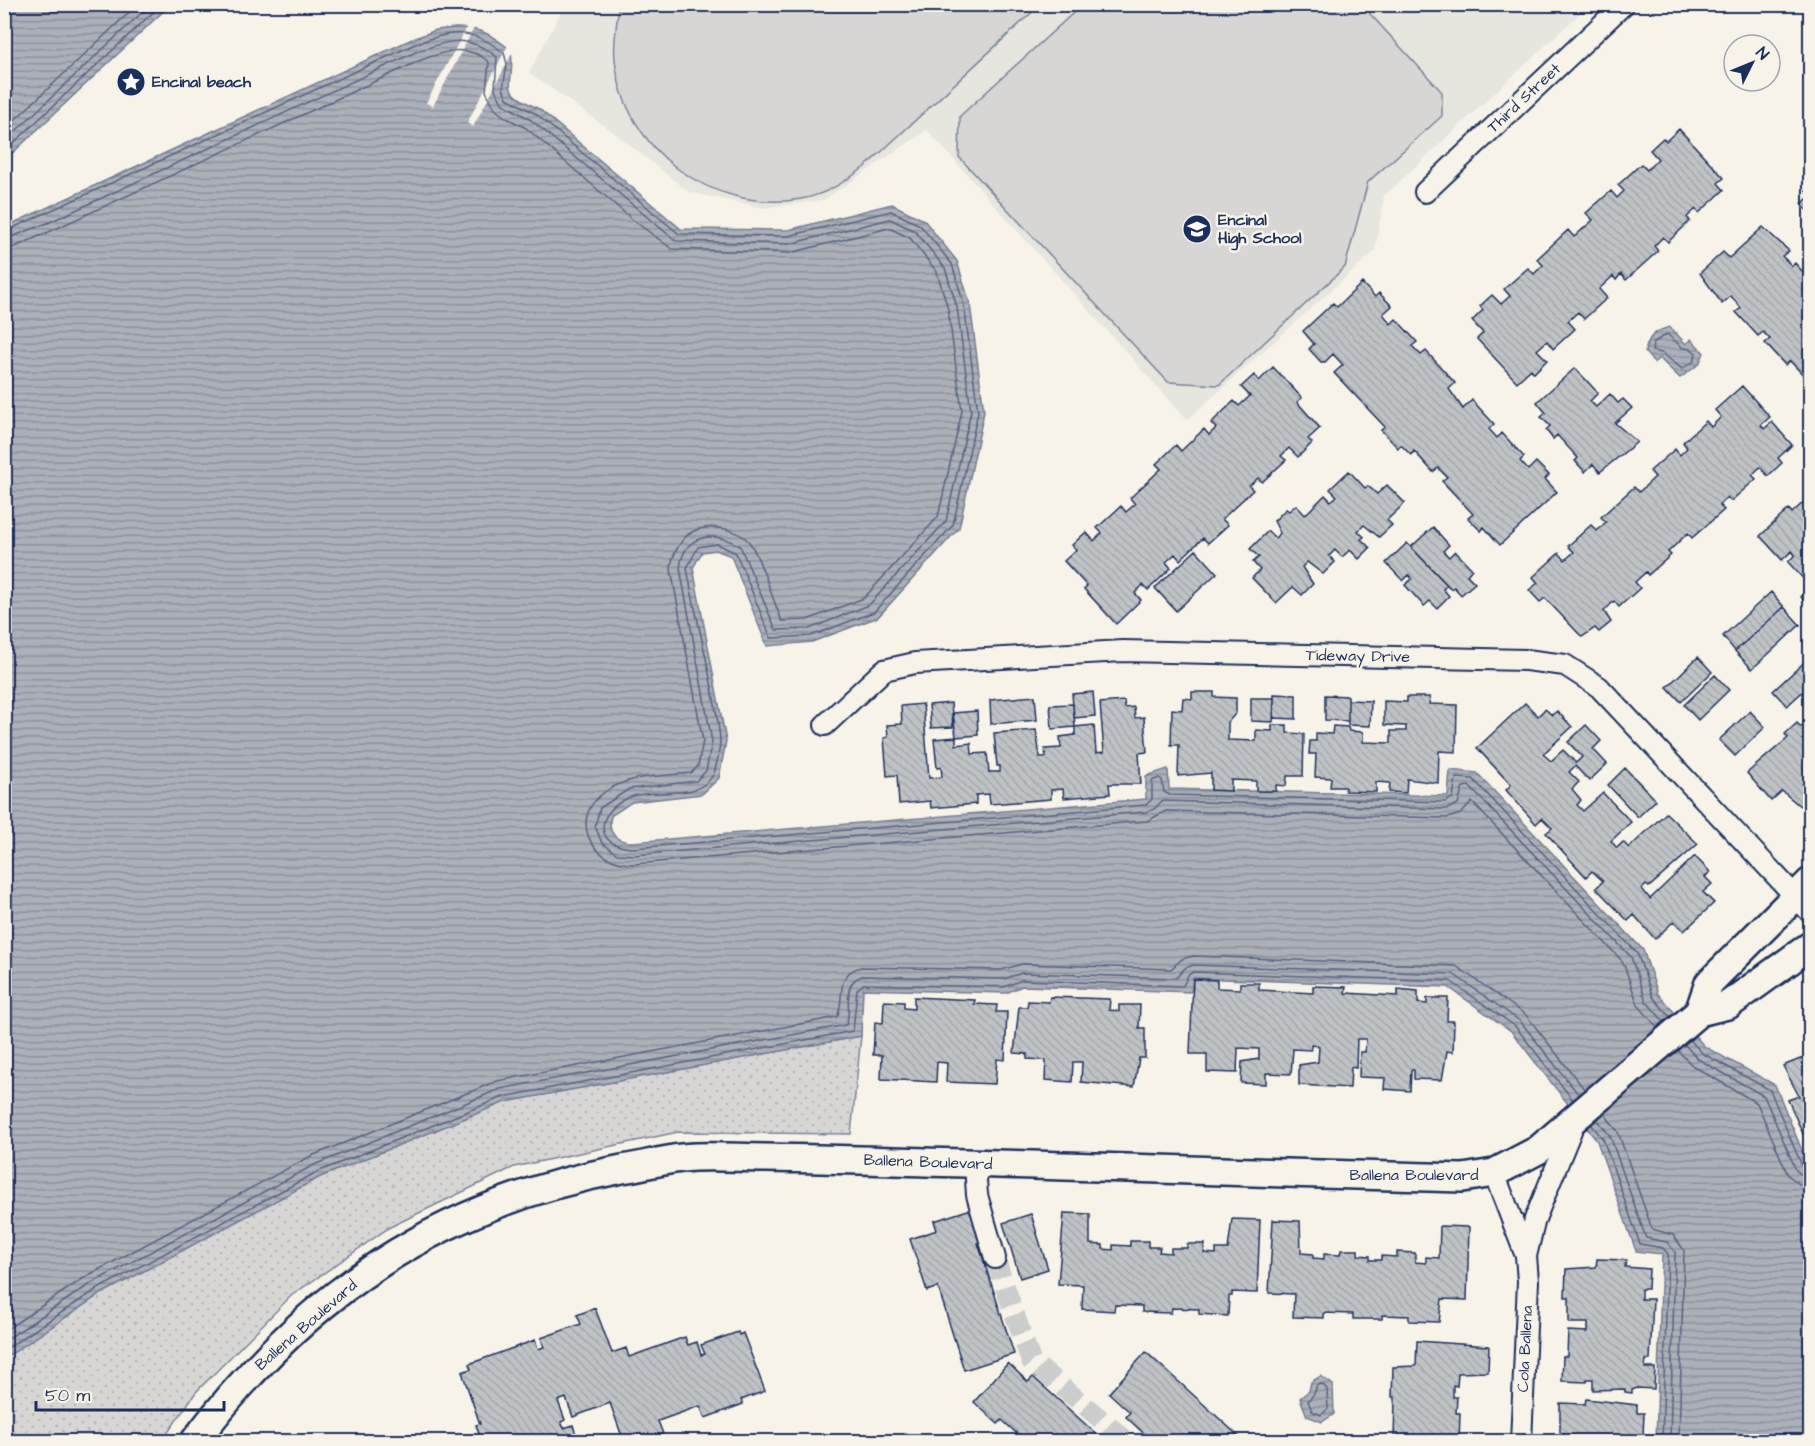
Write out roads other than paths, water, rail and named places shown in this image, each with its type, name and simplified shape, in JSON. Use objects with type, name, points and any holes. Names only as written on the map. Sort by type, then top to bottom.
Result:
[{"type":"street","name":"Third Street","points":[[1425,192],[1624,4]]},
{"type":"street","name":"Tideway Drive","points":[[825,725],[884,670],[915,663],[1123,651],[1526,660],[1565,665],[1599,687],[1805,897]]},
{"type":"street","points":[[1700,1012],[1709,983],[1805,897]]},
{"type":"street","name":"Ballena Boulevard","points":[[194,1442],[227,1398],[268,1353],[334,1296],[402,1248],[478,1210],[568,1180],[683,1158],[1463,1178],[1494,1173],[1538,1150],[1700,1012],[1728,1005],[1810,946]]},
{"type":"street","name":"Cola Ballena","points":[[1526,1256],[1539,1209],[1575,1120]]},
{"type":"street","points":[[975,1164],[977,1195],[995,1258]]},
{"type":"street","name":"Cola Ballena","points":[[1494,1173],[1526,1256],[1528,1281],[1521,1442]]},
{"type":"water","points":[[5,4],[170,4],[170,5],[5,160]]},
{"type":"water","points":[[472,29],[485,33],[511,50],[510,86],[512,91],[525,102],[539,109],[681,229],[788,230],[892,204],[924,220],[957,261],[970,304],[984,412],[959,528],[878,617],[812,642],[767,646],[731,556],[716,550],[702,552],[693,568],[726,741],[719,778],[702,794],[632,802],[611,816],[610,827],[614,835],[627,842],[633,842],[1146,799],[1146,776],[1168,769],[1169,789],[1448,796],[1450,770],[1477,773],[1643,950],[1658,994],[1705,1047],[1775,1085],[1810,1170],[1810,1441],[1656,1441],[1662,1254],[1636,1251],[1597,1141],[1511,1031],[1448,987],[1193,978],[1191,992],[1022,986],[1006,993],[863,989],[861,1036],[505,1102],[320,1177],[99,1295],[5,1358],[5,227],[410,40],[436,30]]},
{"type":"water","points":[[1670,327],[1686,344],[1691,339],[1704,353],[1699,364],[1680,378],[1659,358],[1654,363],[1645,352],[1653,335]]},
{"type":"water","points":[[1321,1376],[1333,1385],[1334,1414],[1322,1422],[1307,1416],[1300,1398],[1309,1391],[1311,1382]]},
{"type":"tunnel","points":[[995,1258],[1031,1361],[1128,1442]]},
{"type":"place","name":"Encinal beach","points":[[131,82]]},
{"type":"place","name":"Encinal High School","points":[[1197,229]]}]
